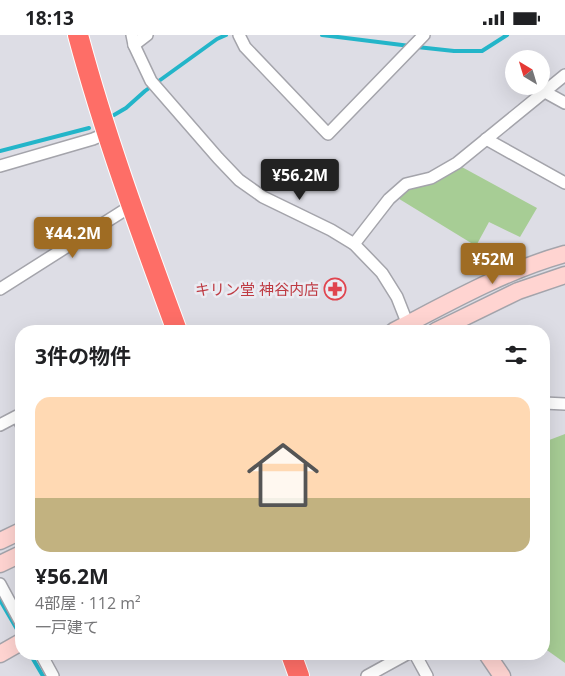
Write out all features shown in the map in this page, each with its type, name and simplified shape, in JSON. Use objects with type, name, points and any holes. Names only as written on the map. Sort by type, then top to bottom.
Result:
[{"type":"highway","points":[[78,35],[95,98],[131,206],[175,325]]},
{"type":"highway","points":[[294,660],[299,676]]},
{"type":"street","points":[[147,35],[133,40],[153,85],[239,180],[263,197],[331,230],[354,244],[382,273],[397,297],[404,325]]},
{"type":"street","points":[[239,35],[245,47],[328,134],[416,43]]},
{"type":"street","points":[[550,87],[565,75]]},
{"type":"street","points":[[550,94],[565,103]]},
{"type":"street","points":[[354,244],[389,199],[406,184],[431,178],[457,163],[540,95]]},
{"type":"street","points":[[0,166],[93,139],[107,133]]},
{"type":"street","points":[[486,139],[565,183]]},
{"type":"street","points":[[0,289],[131,206]]},
{"type":"street","points":[[412,325],[492,281],[537,262],[565,254]]},
{"type":"street","points":[[537,262],[543,281]]},
{"type":"street","points":[[448,325],[511,294],[543,281],[565,275]]},
{"type":"street","points":[[550,403],[565,404]]},
{"type":"street","points":[[0,425],[15,417]]},
{"type":"street","points":[[0,541],[15,534]]},
{"type":"street","points":[[0,564],[15,557]]},
{"type":"street","points":[[0,585],[15,612]]},
{"type":"street","points":[[0,654],[15,645]]},
{"type":"street","points":[[44,660],[53,676]]},
{"type":"street","points":[[368,676],[385,672],[400,660]]},
{"type":"street","points":[[418,660],[427,676]]},
{"type":"street","points":[[491,660],[502,676]]},
{"type":"green space","points":[[460,166],[537,208],[520,237],[489,222],[476,246],[396,197],[408,188],[430,182],[455,171]]},
{"type":"green space","points":[[565,434],[565,663],[550,652],[550,440]]},
{"type":"waterway","points":[[114,115],[217,39],[226,35]]},
{"type":"waterway","points":[[322,35],[410,46]]},
{"type":"waterway","points":[[417,47],[454,51],[482,51],[507,35]]},
{"type":"waterway","points":[[0,151],[89,128]]},
{"type":"waterway","points":[[0,600],[15,626]]},
{"type":"waterway","points":[[34,660],[43,676]]},
{"type":"place","name":"キリン堂 神谷内店","points":[[335,289]]}]
